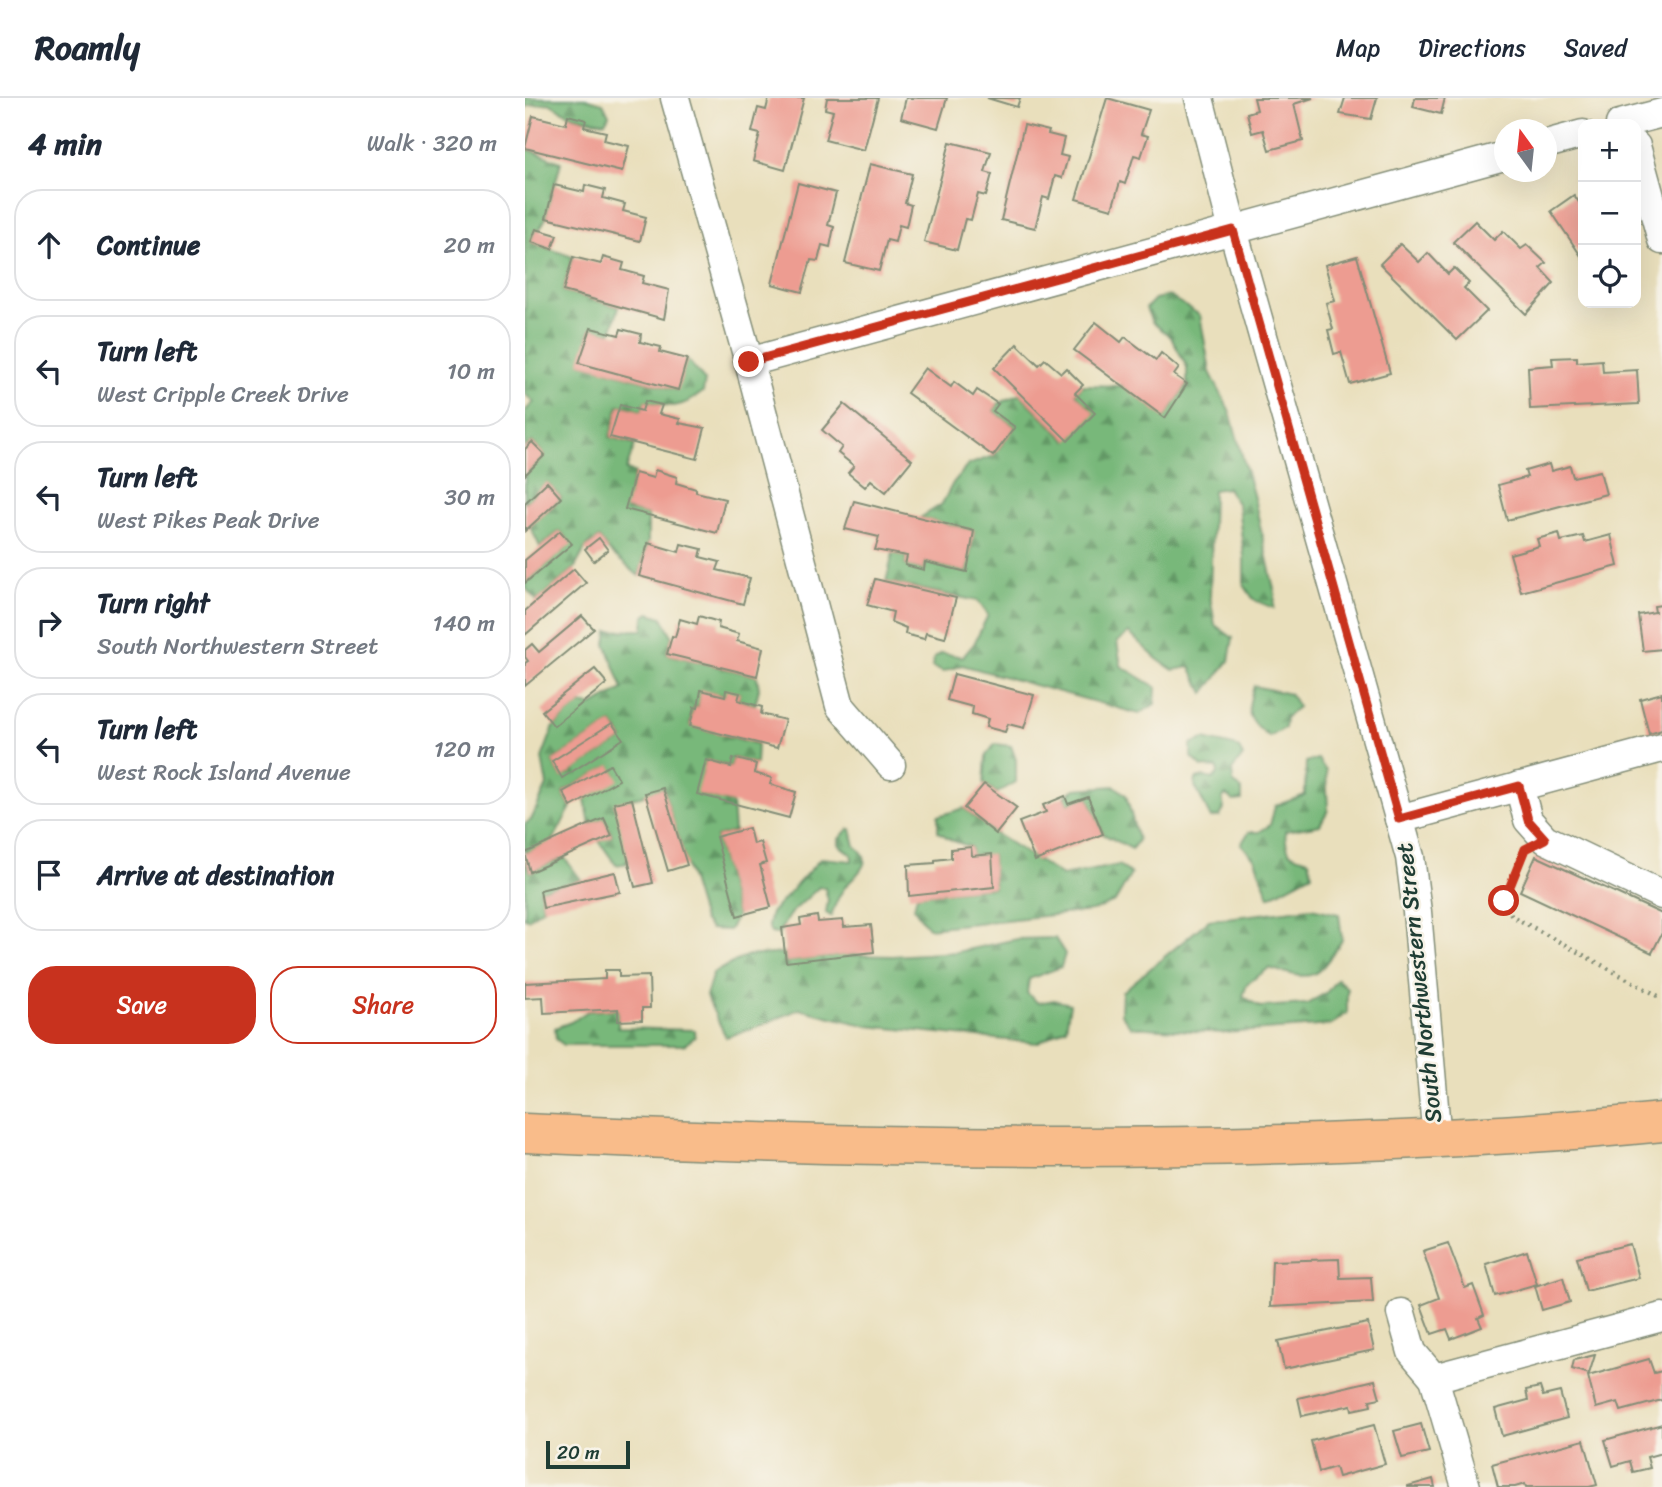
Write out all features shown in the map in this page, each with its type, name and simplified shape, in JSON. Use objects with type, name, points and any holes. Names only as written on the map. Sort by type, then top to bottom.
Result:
[{"type":"main road","points":[[525,1133],[978,1148],[1184,1147],[1437,1140],[1662,1122]]},
{"type":"street","points":[[675,98],[749,362],[840,706],[891,765]]},
{"type":"street","name":"South Northwestern Street","points":[[1199,98],[1233,230],[1410,857],[1437,1140]]},
{"type":"street","points":[[1641,123],[1662,113]]},
{"type":"street","points":[[1557,141],[1578,135]]},
{"type":"street","points":[[749,362],[1494,159]]},
{"type":"street","points":[[1641,169],[1662,240]]},
{"type":"street","points":[[1399,819],[1662,748]]},
{"type":"street","points":[[1519,786],[1528,820],[1545,839],[1662,895]]},
{"type":"street","points":[[1401,1313],[1412,1352],[1434,1378],[1466,1487]]},
{"type":"street","points":[[1434,1378],[1662,1317]]},
{"type":"path","points":[[1545,839],[1525,849],[1504,901],[1513,916],[1662,998]]},
{"type":"green space","points":[[525,98],[585,98],[603,103],[609,115],[605,122],[589,120],[569,114],[549,103],[528,106],[525,109]]},
{"type":"green space","points":[[525,148],[561,162],[546,218],[539,230],[536,230],[531,242],[573,257],[563,291],[619,307],[611,333],[591,329],[580,363],[677,390],[687,359],[705,381],[703,392],[682,404],[669,406],[645,401],[642,411],[619,405],[610,437],[635,444],[626,470],[635,473],[626,509],[648,515],[648,543],[639,576],[608,550],[599,538],[585,549],[574,569],[537,601],[525,587],[525,583],[571,544],[560,531],[540,547],[530,526],[561,498],[547,483],[525,503],[525,475],[545,455],[532,442],[525,449],[525,411],[534,402],[525,394]]},
{"type":"green space","points":[[1169,296],[1200,315],[1210,372],[1230,412],[1254,498],[1275,594],[1274,608],[1254,600],[1244,585],[1238,505],[1227,488],[1213,490],[1210,596],[1215,625],[1233,638],[1229,661],[1204,693],[1190,667],[1173,670],[1129,633],[1117,642],[1121,666],[1156,687],[1155,704],[1139,714],[962,665],[943,672],[932,667],[934,658],[942,653],[963,657],[974,644],[988,615],[978,601],[886,582],[893,553],[907,556],[905,565],[924,570],[925,562],[967,572],[974,531],[920,518],[942,504],[953,483],[968,465],[993,456],[1015,427],[993,411],[998,404],[1020,394],[1067,441],[1094,413],[1075,393],[1083,385],[1123,386],[1165,417],[1187,384],[1187,367],[1171,337],[1152,322],[1146,308],[1155,299]]},
{"type":"green space","points":[[649,613],[662,617],[672,636],[667,654],[757,676],[759,689],[755,705],[738,700],[739,693],[725,696],[702,691],[698,708],[694,707],[690,725],[757,744],[756,764],[733,758],[731,767],[706,760],[698,794],[732,803],[734,832],[716,837],[737,916],[729,930],[710,929],[703,920],[663,788],[632,799],[629,863],[616,865],[599,841],[612,835],[604,818],[590,825],[585,799],[610,766],[563,792],[571,807],[552,842],[525,853],[525,824],[531,820],[547,785],[542,758],[554,726],[580,704],[592,706],[623,689],[606,644],[608,631],[643,630],[644,617]],"holes":[[[612,723],[623,739],[562,777],[552,761]]]},
{"type":"green space","points":[[1254,686],[1290,694],[1298,707],[1286,717],[1285,728],[1269,737],[1250,715]]},
{"type":"green space","points":[[1204,739],[1238,747],[1243,756],[1232,770],[1233,782],[1242,790],[1242,800],[1234,801],[1226,795],[1222,798],[1224,809],[1220,816],[1211,818],[1195,786],[1196,779],[1213,779],[1218,768],[1202,767],[1191,756],[1191,744]]},
{"type":"green space","points":[[995,744],[1011,746],[1016,760],[1016,782],[997,793],[984,784],[986,756]]},
{"type":"green space","points":[[1318,759],[1326,771],[1328,810],[1320,825],[1285,831],[1289,852],[1309,860],[1312,874],[1269,897],[1255,859],[1241,844],[1249,832],[1259,832],[1270,825],[1275,806],[1305,795],[1306,762]]},
{"type":"green space","points":[[1115,786],[1126,795],[1138,840],[1132,849],[1103,834],[1088,797],[1068,804],[1065,796],[1075,789]]},
{"type":"green space","points":[[964,808],[996,834],[1062,876],[1119,865],[1131,874],[1115,902],[1092,911],[928,928],[914,908],[917,895],[994,887],[992,855],[972,856],[971,847],[951,840],[938,831],[938,816]]},
{"type":"green space","points":[[851,829],[855,846],[865,858],[864,864],[841,893],[831,916],[826,913],[828,900],[825,888],[819,887],[790,914],[778,934],[771,933],[768,926],[771,913],[821,858],[852,861],[852,855],[839,845],[839,839]]},
{"type":"green space","points":[[564,857],[581,880],[540,890],[543,908],[528,919],[525,918],[525,860],[530,872]]},
{"type":"green space","points":[[1311,908],[1339,914],[1342,940],[1326,963],[1313,974],[1306,976],[1269,968],[1247,984],[1243,996],[1260,1007],[1307,1004],[1327,992],[1337,979],[1347,988],[1347,1013],[1331,1025],[1224,1033],[1131,1027],[1121,1014],[1122,992],[1209,920]]},
{"type":"green space","points":[[1055,938],[1065,954],[1061,967],[1029,979],[1027,993],[1038,1003],[1054,1000],[1070,1004],[1066,1028],[1038,1043],[868,1026],[799,1009],[726,1037],[706,996],[713,973],[746,956],[785,953],[786,962],[843,955],[892,956],[957,952],[1017,939]]},
{"type":"green space","points":[[618,1009],[618,1028],[695,1030],[695,1037],[684,1045],[564,1045],[556,1039],[555,1028],[588,1011]]},
{"type":"building","points":[[769,98],[804,98],[785,170],[753,161],[760,134],[752,132],[758,108],[766,110]]},
{"type":"building","points":[[827,98],[878,98],[864,150],[825,140],[833,111],[825,109]]},
{"type":"building","points":[[906,98],[947,98],[938,128],[901,118]]},
{"type":"building","points":[[987,98],[1020,98],[1017,107]]},
{"type":"building","points":[[1107,98],[1149,110],[1141,134],[1148,136],[1141,157],[1134,155],[1125,184],[1120,182],[1112,209],[1076,199]]},
{"type":"building","points":[[1254,98],[1313,98],[1294,104],[1303,141],[1269,150],[1263,130],[1252,133],[1247,113],[1257,110]]},
{"type":"building","points":[[1345,98],[1377,98],[1371,119],[1340,114]]},
{"type":"building","points":[[1415,98],[1445,98],[1441,114],[1413,107]]},
{"type":"building","points":[[568,115],[586,120],[584,127],[606,132],[604,140],[629,146],[622,172],[525,148],[533,116],[566,124]]},
{"type":"building","points":[[1024,125],[1064,138],[1060,155],[1068,157],[1062,178],[1055,176],[1049,199],[1043,197],[1035,228],[1001,220]]},
{"type":"building","points":[[950,142],[991,152],[985,172],[992,174],[986,196],[978,194],[971,220],[965,219],[957,250],[924,242]]},
{"type":"building","points":[[870,164],[912,174],[905,203],[911,205],[906,227],[899,225],[895,242],[887,240],[879,271],[845,263]]},
{"type":"building","points":[[798,183],[836,193],[828,225],[834,227],[830,247],[822,245],[818,261],[811,260],[802,292],[772,284]]},
{"type":"building","points":[[554,185],[584,192],[585,185],[605,190],[603,198],[625,204],[623,211],[646,217],[640,241],[546,218]]},
{"type":"building","points":[[1574,195],[1578,201],[1578,252],[1551,211]]},
{"type":"building","points":[[1475,221],[1494,240],[1503,231],[1521,249],[1527,245],[1546,263],[1540,268],[1554,283],[1526,314],[1453,242]]},
{"type":"building","points":[[536,229],[557,235],[552,249],[531,242]]},
{"type":"building","points":[[1400,244],[1419,262],[1428,253],[1448,274],[1454,268],[1469,283],[1464,288],[1487,311],[1457,340],[1380,264]]},
{"type":"building","points":[[1357,256],[1390,373],[1350,384],[1341,352],[1334,354],[1328,330],[1333,329],[1326,303],[1335,301],[1325,265]]},
{"type":"building","points":[[573,257],[601,264],[603,257],[624,263],[622,270],[644,276],[642,283],[669,290],[664,319],[563,291]]},
{"type":"building","points":[[1096,322],[1121,342],[1125,337],[1156,360],[1161,353],[1179,368],[1174,375],[1187,384],[1165,418],[1074,350]]},
{"type":"building","points":[[591,328],[619,335],[621,329],[641,334],[640,342],[661,347],[660,352],[687,359],[678,390],[579,363]]},
{"type":"building","points":[[1017,344],[1039,365],[1045,359],[1061,373],[1066,368],[1083,385],[1075,393],[1095,413],[1068,441],[994,368]]},
{"type":"building","points":[[1577,357],[1577,362],[1602,360],[1603,372],[1637,370],[1639,404],[1530,409],[1528,367],[1553,365],[1552,358]]},
{"type":"building","points":[[925,368],[951,387],[954,382],[973,396],[977,390],[998,404],[993,411],[1015,427],[993,456],[907,393]]},
{"type":"building","points":[[645,401],[662,405],[659,414],[680,419],[679,423],[705,428],[697,459],[610,437],[620,405],[642,411]]},
{"type":"building","points":[[844,404],[912,460],[886,492],[871,480],[865,487],[848,473],[854,466],[838,453],[842,447],[822,430]]},
{"type":"building","points":[[532,442],[545,455],[525,475],[525,449]]},
{"type":"building","points":[[1549,464],[1551,471],[1570,466],[1573,477],[1600,471],[1606,494],[1507,520],[1498,485],[1527,477],[1525,471]]},
{"type":"building","points":[[655,470],[677,477],[676,483],[696,489],[696,492],[725,499],[717,533],[625,509],[635,473],[653,478]]},
{"type":"building","points":[[547,482],[561,498],[525,531],[525,503]]},
{"type":"building","points":[[854,501],[974,531],[967,572],[925,562],[924,570],[905,565],[907,556],[875,550],[879,537],[845,529]]},
{"type":"building","points":[[560,531],[572,544],[525,583],[525,560]]},
{"type":"building","points":[[1559,533],[1561,541],[1583,536],[1585,542],[1611,535],[1618,566],[1521,592],[1510,554],[1539,546],[1537,539]]},
{"type":"building","points":[[599,538],[608,550],[594,561],[585,549]]},
{"type":"building","points":[[648,543],[679,552],[681,544],[702,549],[700,557],[720,562],[717,570],[750,578],[743,604],[639,576]]},
{"type":"building","points":[[574,569],[586,583],[525,635],[525,611]]},
{"type":"building","points":[[875,579],[956,598],[945,638],[926,633],[924,639],[905,634],[906,628],[891,622],[893,612],[867,605]]},
{"type":"building","points":[[1662,605],[1662,649],[1643,651],[1638,615],[1655,612],[1654,606]]},
{"type":"building","points":[[582,616],[594,629],[525,686],[525,663],[528,661],[525,650],[532,644],[539,652]]},
{"type":"building","points":[[699,616],[719,622],[718,628],[739,634],[737,641],[763,648],[757,676],[667,654],[680,619],[697,624]]},
{"type":"building","points":[[595,669],[607,683],[554,726],[542,711]]},
{"type":"building","points":[[954,674],[1034,695],[1024,728],[1008,724],[1005,732],[986,727],[988,719],[972,714],[973,707],[947,700]]},
{"type":"building","points":[[701,690],[725,696],[726,690],[740,693],[738,700],[762,707],[761,714],[785,720],[777,748],[690,726],[694,707],[698,708]]},
{"type":"building","points":[[1662,693],[1662,730],[1649,734],[1640,699]]},
{"type":"building","points":[[612,723],[623,739],[562,778],[552,761]]},
{"type":"building","points":[[733,758],[756,764],[754,773],[772,778],[770,784],[796,792],[789,818],[697,794],[706,760],[731,767]]},
{"type":"building","points":[[610,765],[619,780],[571,807],[563,792]]},
{"type":"building","points":[[984,784],[1017,808],[996,834],[964,808]]},
{"type":"building","points":[[663,788],[687,865],[668,871],[645,793]]},
{"type":"building","points":[[1065,796],[1068,804],[1088,797],[1103,834],[1035,861],[1019,822],[1046,812],[1043,805]]},
{"type":"building","points":[[632,799],[653,883],[635,887],[614,803]]},
{"type":"building","points":[[604,818],[612,836],[530,872],[525,853]]},
{"type":"building","points":[[749,828],[753,844],[760,842],[766,863],[760,865],[771,907],[737,916],[716,837]]},
{"type":"building","points":[[971,847],[972,856],[992,854],[994,887],[909,896],[908,865],[935,863],[935,860],[951,858],[951,849]]},
{"type":"building","points":[[1536,856],[1662,914],[1662,933],[1652,953],[1520,891]]},
{"type":"building","points":[[615,872],[620,892],[543,908],[540,890]]},
{"type":"building","points":[[817,916],[818,922],[843,920],[844,927],[871,925],[874,952],[786,962],[782,928],[801,925],[800,919]]},
{"type":"building","points":[[605,970],[619,970],[619,977],[649,976],[650,1008],[642,1008],[642,1020],[618,1021],[618,1009],[544,1013],[543,997],[525,998],[525,983],[605,979]]},
{"type":"building","points":[[1448,1243],[1465,1288],[1473,1285],[1484,1315],[1478,1318],[1482,1327],[1451,1339],[1447,1329],[1432,1334],[1421,1305],[1439,1298],[1423,1251]]},
{"type":"building","points":[[1630,1244],[1639,1278],[1586,1291],[1577,1257]]},
{"type":"building","points":[[1527,1251],[1537,1284],[1495,1296],[1486,1264]]},
{"type":"building","points":[[1339,1259],[1340,1278],[1371,1277],[1373,1302],[1270,1307],[1272,1261]]},
{"type":"building","points":[[1563,1277],[1570,1302],[1542,1310],[1535,1286]]},
{"type":"building","points":[[1368,1323],[1374,1350],[1284,1369],[1278,1341]]},
{"type":"building","points":[[1595,1355],[1589,1374],[1572,1369],[1574,1360]]},
{"type":"building","points":[[1649,1359],[1654,1373],[1662,1371],[1662,1400],[1621,1411],[1618,1402],[1596,1408],[1588,1376]]},
{"type":"building","points":[[1375,1380],[1380,1398],[1370,1400],[1371,1406],[1352,1410],[1351,1405],[1302,1416],[1298,1398]]},
{"type":"building","points":[[1540,1387],[1543,1396],[1560,1392],[1567,1418],[1502,1436],[1495,1409],[1528,1400],[1526,1390]]},
{"type":"building","points":[[1421,1424],[1429,1452],[1402,1458],[1394,1431]]},
{"type":"building","points":[[1662,1424],[1662,1453],[1647,1457],[1650,1468],[1633,1472],[1630,1461],[1613,1466],[1605,1440]]},
{"type":"building","points":[[1374,1425],[1385,1464],[1338,1477],[1335,1467],[1319,1472],[1311,1441]]},
{"type":"building","points":[[1584,1440],[1597,1485],[1526,1487],[1525,1484],[1498,1487],[1492,1464]]},
{"type":"building","points":[[1433,1479],[1435,1487],[1408,1487],[1408,1486]]},
{"type":"route","points":[[749,362],[1233,230],[1399,819],[1519,786],[1528,820],[1545,839],[1525,849],[1504,901]]}]
